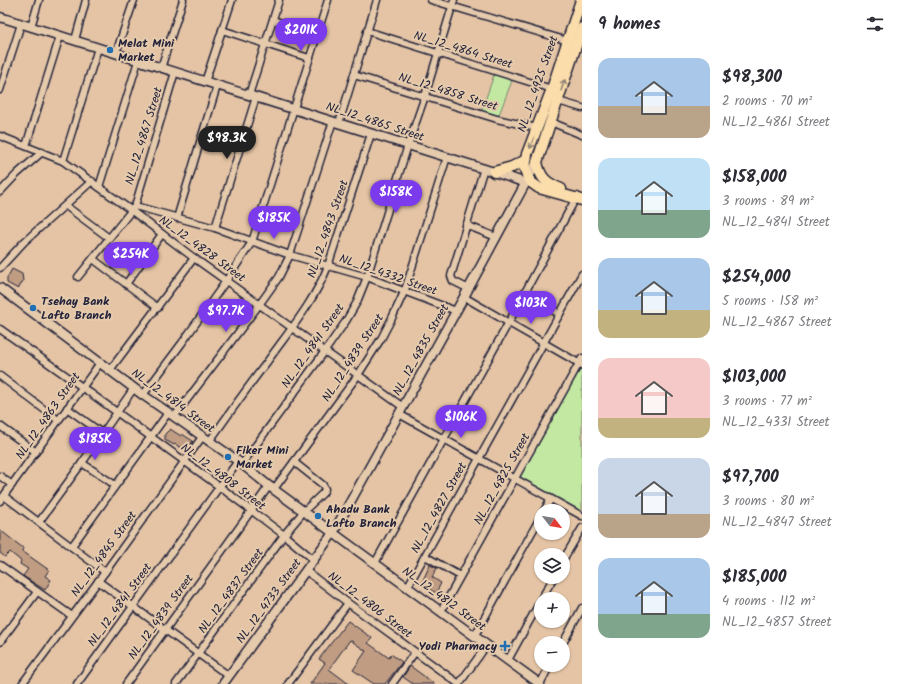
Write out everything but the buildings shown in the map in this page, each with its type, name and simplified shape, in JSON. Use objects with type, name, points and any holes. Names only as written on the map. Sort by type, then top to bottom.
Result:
[{"type":"main road","name":"NL_12_4925 Street","points":[[537,162],[558,101],[568,41],[581,0]]},
{"type":"main road","name":"NL_12_4925 Street","points":[[527,180],[525,169],[526,160],[537,128],[552,89],[564,68],[582,28]]},
{"type":"main road","points":[[494,172],[512,167],[526,160]]},
{"type":"main road","points":[[537,162],[539,172],[546,181],[560,189],[580,197]]},
{"type":"main road","points":[[527,180],[539,188],[580,197]]},
{"type":"street","points":[[31,27],[39,0]]},
{"type":"street","points":[[75,40],[86,0]]},
{"type":"street","points":[[116,53],[134,0]]},
{"type":"street","points":[[161,68],[183,0]]},
{"type":"street","points":[[205,82],[232,0]]},
{"type":"street","points":[[215,228],[253,96],[265,44],[280,0]]},
{"type":"street","points":[[143,395],[182,343],[252,242],[295,109],[316,34],[328,0]]},
{"type":"street","points":[[72,546],[150,437],[171,415],[259,305],[279,277],[290,255],[336,122],[354,76],[377,0]]},
{"type":"street","points":[[431,0],[568,41]]},
{"type":"street","name":"NL_12_4841 Street","points":[[77,684],[220,487],[325,351],[357,302],[367,277],[454,0]]},
{"type":"street","name":"NL_12_4865 Street","points":[[0,17],[371,134],[494,172],[527,180]]},
{"type":"street","points":[[273,20],[316,34]]},
{"type":"street","points":[[0,90],[21,24]]},
{"type":"street","points":[[222,30],[309,58]]},
{"type":"street","name":"NL_12_4864 Street","points":[[367,31],[552,89]]},
{"type":"street","points":[[26,146],[60,36]]},
{"type":"street","points":[[63,161],[98,48]]},
{"type":"street","points":[[99,187],[138,61]]},
{"type":"street","name":"NL_12_4867 Street","points":[[78,277],[133,208],[175,72]]},
{"type":"street","name":"NL_12_4858 Street","points":[[354,76],[425,96],[497,119],[537,128]]},
{"type":"street","points":[[177,218],[217,86]]},
{"type":"street","points":[[558,101],[582,108]]},
{"type":"street","points":[[551,122],[582,135]]},
{"type":"street","name":"NL_12_4843 Street","points":[[210,442],[315,294],[328,266],[371,134]]},
{"type":"street","name":"NL_12_4828 Street","points":[[0,136],[63,161],[99,187],[133,208],[162,234],[358,375],[401,411],[444,440],[550,500],[582,516]]},
{"type":"street","points":[[0,192],[17,174],[42,152]]},
{"type":"street","name":"NL_12_4839 Street","points":[[126,684],[252,512],[294,462],[358,375],[381,339],[405,290],[447,157]]},
{"type":"street","name":"NL_12_4835 Street","points":[[334,533],[469,289],[537,162]]},
{"type":"street","points":[[469,289],[453,281],[451,276],[484,168]]},
{"type":"street","points":[[0,268],[24,242],[66,206],[92,181]]},
{"type":"street","points":[[375,563],[580,197]]},
{"type":"street","points":[[66,206],[109,238]]},
{"type":"street","name":"NL_12_4332 Street","points":[[133,208],[215,228],[290,255],[367,277],[405,290],[456,311]]},
{"type":"street","points":[[466,225],[496,237]]},
{"type":"street","points":[[126,284],[162,234]]},
{"type":"street","points":[[110,370],[194,258]]},
{"type":"street","points":[[93,259],[158,308]]},
{"type":"street","name":"NL_12_4827 Street","points":[[408,586],[582,274]]},
{"type":"street","name":"NL_12_4814 Street","points":[[0,288],[143,395],[240,463],[334,533]]},
{"type":"street","points":[[524,295],[560,314]]},
{"type":"street","points":[[464,298],[581,362]]},
{"type":"street","points":[[0,329],[82,387]]},
{"type":"street","name":"NL_12_4863 Street","points":[[2,498],[100,362]]},
{"type":"street","name":"NL_12_4825 Street","points":[[441,611],[581,362]]},
{"type":"street","points":[[0,376],[58,420]]},
{"type":"street","name":"NL_12_4808 Street","points":[[82,387],[220,487],[284,535],[314,560]]},
{"type":"street","points":[[39,522],[118,413],[134,388]]},
{"type":"street","points":[[67,408],[103,434]]},
{"type":"street","points":[[0,426],[36,452]]},
{"type":"street","name":"NL_12_4845 Street","points":[[23,684],[202,437]]},
{"type":"street","name":"NL_12_4837 Street","points":[[176,684],[284,535],[304,511],[323,493],[325,489],[323,485],[294,462]]},
{"type":"street","points":[[82,463],[115,485]]},
{"type":"street","points":[[0,476],[12,485]]},
{"type":"street","points":[[2,498],[39,522],[105,572]]},
{"type":"street","points":[[548,504],[550,500]]},
{"type":"street","points":[[570,548],[582,528]]},
{"type":"street","points":[[475,635],[534,529]]},
{"type":"street","name":"NL_12_4733 Street","points":[[223,684],[334,533]]},
{"type":"street","name":"NL_12_4812 Street","points":[[334,533],[540,684]]},
{"type":"street","points":[[425,556],[460,576]]},
{"type":"street","points":[[0,574],[2,567],[72,616]]},
{"type":"street","name":"NL_12_4806 Street","points":[[306,571],[459,684]]},
{"type":"street","points":[[98,581],[229,676]]},
{"type":"street","points":[[0,642],[37,592]]},
{"type":"street","points":[[288,684],[348,603]]},
{"type":"street","points":[[567,636],[582,608]]},
{"type":"street","points":[[508,660],[534,612]]},
{"type":"street","points":[[459,684],[487,646]]},
{"type":"street","points":[[392,684],[415,652]]},
{"type":"street","points":[[540,684],[546,672]]},
{"type":"green space","points":[[495,72],[513,78],[497,120],[480,115]]},
{"type":"green space","points":[[578,363],[582,365],[582,515],[570,509],[570,504],[561,504],[514,479]]},
{"type":"place","name":"Melat Mini Market","points":[[110,50]]},
{"type":"place","name":"Tsehay Bank Lafto Branch","points":[[33,308]]},
{"type":"place","name":"Fiker Mini Market","points":[[228,457]]},
{"type":"place","name":"Ahadu Bank Lafto Branch","points":[[318,516]]},
{"type":"place","name":"Yodi Pharmacy","points":[[505,646]]}]
